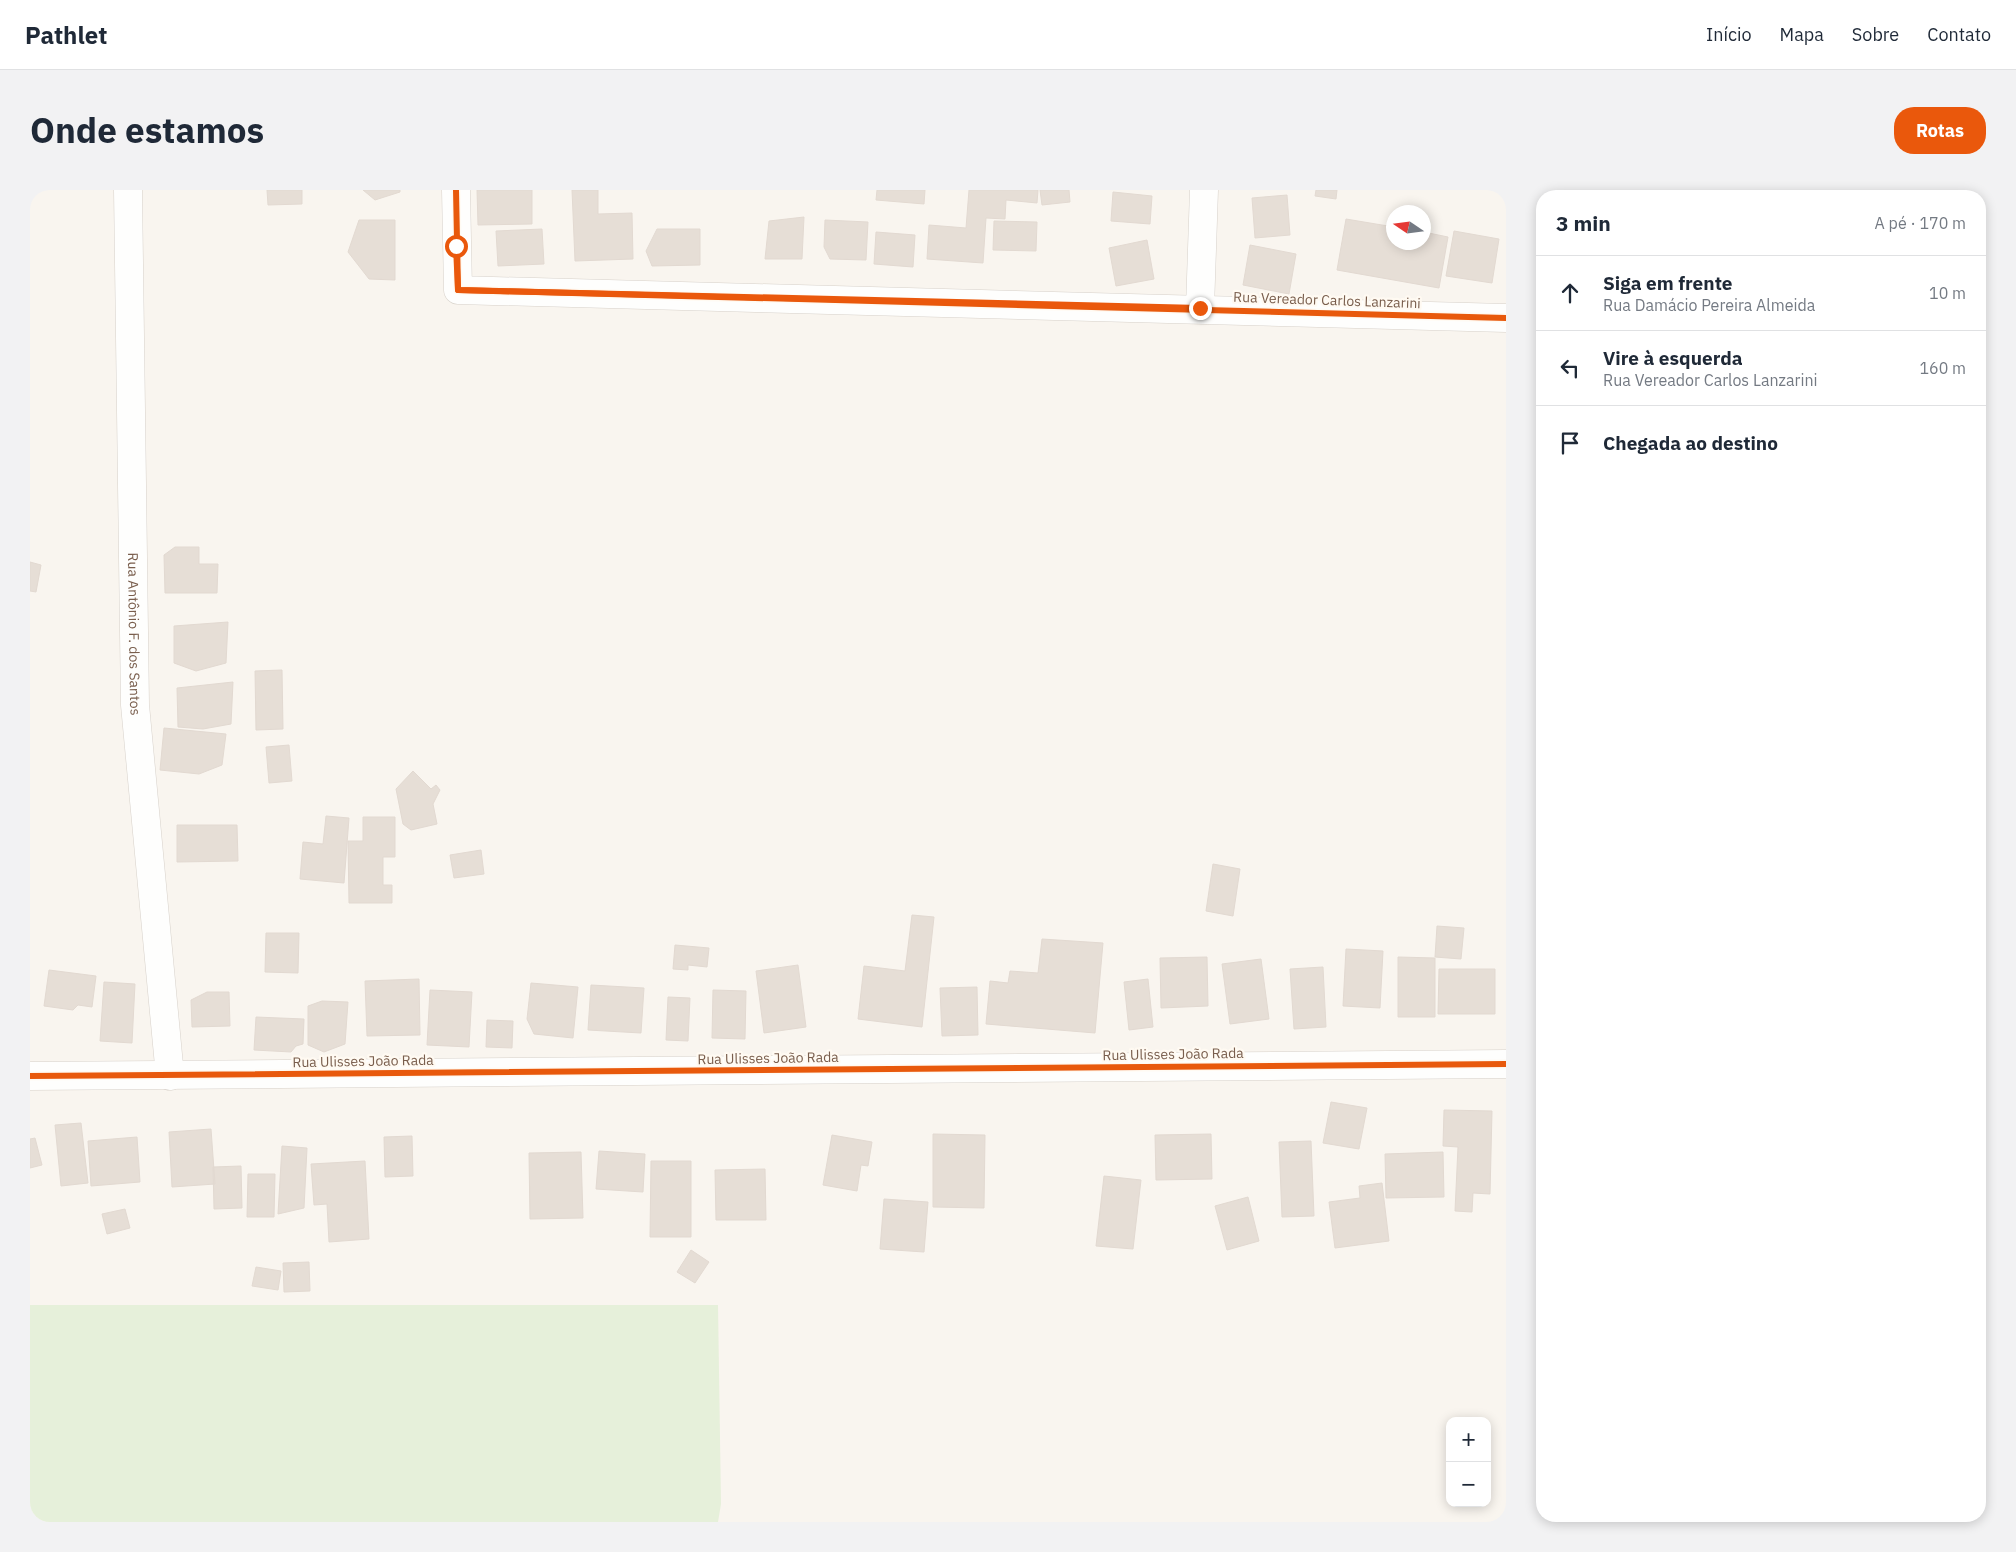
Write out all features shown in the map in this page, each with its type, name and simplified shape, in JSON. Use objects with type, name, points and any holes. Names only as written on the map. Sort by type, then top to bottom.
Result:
[{"type":"street","name":"Rua Antônio F. dos Santos","points":[[128,190],[135,706],[170,1076]]},
{"type":"street","name":"Rua Vereador Carlos Lanzarini","points":[[456,190],[458,290],[1200,308],[1506,318]]},
{"type":"street","points":[[1200,308],[1204,190]]},
{"type":"street","name":"Rua Ulisses João Rada","points":[[30,1076],[1506,1064]]},
{"type":"green space","points":[[30,1305],[718,1305],[721,1504],[718,1522],[30,1522]]},
{"type":"building","points":[[267,190],[302,190],[302,204],[268,205]]},
{"type":"building","points":[[363,190],[400,190],[400,192],[375,200]]},
{"type":"building","points":[[477,190],[532,190],[532,224],[478,225]]},
{"type":"building","points":[[572,190],[598,190],[598,214],[632,213],[633,259],[575,261]]},
{"type":"building","points":[[877,190],[925,190],[924,204],[876,200]]},
{"type":"building","points":[[969,190],[1038,190],[1037,203],[1006,200],[1005,219],[986,218],[983,263],[927,259],[929,225],[966,228]]},
{"type":"building","points":[[1040,190],[1069,190],[1070,202],[1042,205]]},
{"type":"building","points":[[1316,190],[1337,190],[1336,199],[1315,196]]},
{"type":"building","points":[[1113,192],[1152,196],[1150,224],[1111,221]]},
{"type":"building","points":[[1287,195],[1290,235],[1255,238],[1252,198]]},
{"type":"building","points":[[804,217],[802,259],[765,259],[769,221]]},
{"type":"building","points":[[1346,219],[1386,226],[1386,250],[1431,250],[1431,233],[1448,237],[1439,288],[1337,270]]},
{"type":"building","points":[[359,220],[395,220],[395,280],[369,279],[348,252]]},
{"type":"building","points":[[825,220],[868,222],[866,260],[830,259],[824,247]]},
{"type":"building","points":[[994,221],[1037,222],[1036,251],[993,250]]},
{"type":"building","points":[[542,229],[544,264],[498,266],[496,231]]},
{"type":"building","points":[[657,229],[700,229],[700,265],[652,266],[646,251]]},
{"type":"building","points":[[1454,231],[1499,239],[1492,283],[1446,276]]},
{"type":"building","points":[[876,232],[915,235],[913,267],[874,264]]},
{"type":"building","points":[[1147,240],[1154,279],[1116,286],[1109,248]]},
{"type":"building","points":[[1250,245],[1296,254],[1289,294],[1243,285]]},
{"type":"building","points":[[175,547],[199,547],[199,564],[218,564],[217,593],[165,593],[164,555]]},
{"type":"building","points":[[30,562],[41,565],[36,592],[30,591]]},
{"type":"building","points":[[228,622],[226,663],[196,671],[174,663],[174,626]]},
{"type":"building","points":[[282,670],[283,729],[256,730],[255,671]]},
{"type":"building","points":[[233,682],[231,724],[203,729],[178,727],[177,688]]},
{"type":"building","points":[[164,728],[226,734],[222,765],[199,774],[160,770]]},
{"type":"building","points":[[289,745],[292,781],[269,783],[266,747]]},
{"type":"building","points":[[413,771],[431,789],[436,785],[440,790],[433,804],[437,824],[411,830],[403,824],[396,789]]},
{"type":"building","points":[[326,816],[349,818],[344,883],[300,879],[303,842],[323,844]]},
{"type":"building","points":[[363,817],[395,817],[395,857],[383,857],[383,885],[392,885],[392,903],[349,903],[348,841],[363,841]]},
{"type":"building","points":[[177,825],[237,825],[238,861],[177,862]]},
{"type":"building","points":[[481,850],[484,874],[454,878],[450,855]]},
{"type":"building","points":[[1213,864],[1240,869],[1233,916],[1206,911]]},
{"type":"building","points":[[912,915],[934,917],[922,1027],[858,1019],[864,966],[905,971]]},
{"type":"building","points":[[1437,926],[1464,928],[1461,959],[1435,957]]},
{"type":"building","points":[[266,933],[299,933],[298,973],[265,972]]},
{"type":"building","points":[[1042,939],[1103,943],[1095,1033],[986,1024],[990,981],[1008,983],[1010,971],[1038,973]]},
{"type":"building","points":[[675,945],[709,948],[707,967],[688,965],[688,970],[673,969]]},
{"type":"building","points":[[1346,949],[1383,951],[1380,1008],[1343,1006]]},
{"type":"building","points":[[1207,957],[1208,1006],[1161,1008],[1160,958]]},
{"type":"building","points":[[1398,957],[1435,958],[1435,1017],[1398,1017]]},
{"type":"building","points":[[1261,959],[1269,1019],[1230,1024],[1222,964]]},
{"type":"building","points":[[798,965],[806,1027],[764,1033],[756,971]]},
{"type":"building","points":[[1323,967],[1326,1027],[1294,1029],[1290,969]]},
{"type":"building","points":[[1439,969],[1495,969],[1495,1014],[1438,1014]]},
{"type":"building","points":[[49,970],[96,976],[92,1007],[78,1005],[73,1010],[44,1006]]},
{"type":"building","points":[[419,979],[420,1035],[367,1036],[365,981]]},
{"type":"building","points":[[1148,979],[1153,1027],[1129,1030],[1124,982]]},
{"type":"building","points":[[104,982],[135,984],[132,1043],[100,1041]]},
{"type":"building","points":[[531,983],[578,987],[573,1038],[534,1034],[527,1019]]},
{"type":"building","points":[[591,985],[644,988],[641,1033],[588,1030]]},
{"type":"building","points":[[977,987],[978,1035],[942,1036],[940,988]]},
{"type":"building","points":[[430,990],[472,992],[469,1047],[427,1045]]},
{"type":"building","points":[[713,990],[746,991],[745,1039],[712,1038]]},
{"type":"building","points":[[207,992],[229,992],[230,1026],[192,1027],[191,1000]]},
{"type":"building","points":[[668,997],[690,998],[688,1041],[666,1040]]},
{"type":"building","points":[[322,1001],[348,1002],[345,1044],[324,1052],[308,1045],[308,1006]]},
{"type":"building","points":[[256,1017],[304,1019],[303,1044],[296,1046],[291,1052],[254,1050]]},
{"type":"building","points":[[487,1020],[513,1021],[512,1048],[486,1047]]},
{"type":"building","points":[[1331,1102],[1367,1108],[1359,1149],[1323,1143]]},
{"type":"building","points":[[1444,1110],[1492,1111],[1490,1194],[1473,1193],[1472,1212],[1455,1211],[1458,1147],[1443,1146]]},
{"type":"building","points":[[81,1123],[88,1183],[61,1186],[55,1125]]},
{"type":"building","points":[[211,1129],[215,1184],[172,1187],[169,1132]]},
{"type":"building","points":[[933,1134],[985,1135],[984,1208],[933,1207]]},
{"type":"building","points":[[1211,1134],[1212,1179],[1156,1180],[1155,1135]]},
{"type":"building","points":[[832,1135],[872,1142],[868,1166],[861,1165],[857,1191],[823,1185]]},
{"type":"building","points":[[412,1136],[413,1176],[385,1177],[384,1137]]},
{"type":"building","points":[[137,1137],[140,1182],[91,1186],[88,1141]]},
{"type":"building","points":[[35,1138],[42,1165],[30,1168],[30,1139]]},
{"type":"building","points":[[1311,1141],[1314,1216],[1282,1217],[1279,1142]]},
{"type":"building","points":[[282,1146],[307,1148],[304,1208],[278,1214]]},
{"type":"building","points":[[599,1151],[645,1154],[643,1192],[596,1189]]},
{"type":"building","points":[[581,1152],[583,1218],[530,1219],[529,1153]]},
{"type":"building","points":[[1443,1152],[1444,1197],[1386,1198],[1385,1154]]},
{"type":"building","points":[[365,1161],[369,1239],[329,1242],[327,1204],[314,1205],[311,1164]]},
{"type":"building","points":[[651,1161],[691,1161],[691,1237],[650,1237]]},
{"type":"building","points":[[241,1166],[242,1208],[214,1209],[213,1167]]},
{"type":"building","points":[[765,1169],[766,1220],[716,1220],[715,1170]]},
{"type":"building","points":[[248,1174],[275,1174],[274,1217],[247,1217]]},
{"type":"building","points":[[1104,1176],[1141,1180],[1133,1249],[1096,1246]]},
{"type":"building","points":[[1382,1183],[1389,1241],[1335,1248],[1329,1202],[1360,1198],[1359,1186]]},
{"type":"building","points":[[1248,1197],[1259,1241],[1227,1250],[1215,1206]]},
{"type":"building","points":[[884,1199],[928,1202],[924,1252],[880,1249]]},
{"type":"building","points":[[125,1209],[130,1228],[107,1234],[102,1214]]},
{"type":"building","points":[[691,1250],[709,1262],[695,1283],[677,1272]]},
{"type":"building","points":[[309,1262],[310,1291],[284,1292],[283,1263]]},
{"type":"building","points":[[256,1267],[281,1271],[278,1290],[252,1286]]},
{"type":"cycle path","points":[[456,190],[458,290],[1506,318]]},
{"type":"cycle path","points":[[30,1076],[1506,1064]]},
{"type":"route","points":[[456,246],[458,290],[1200,308]]}]
